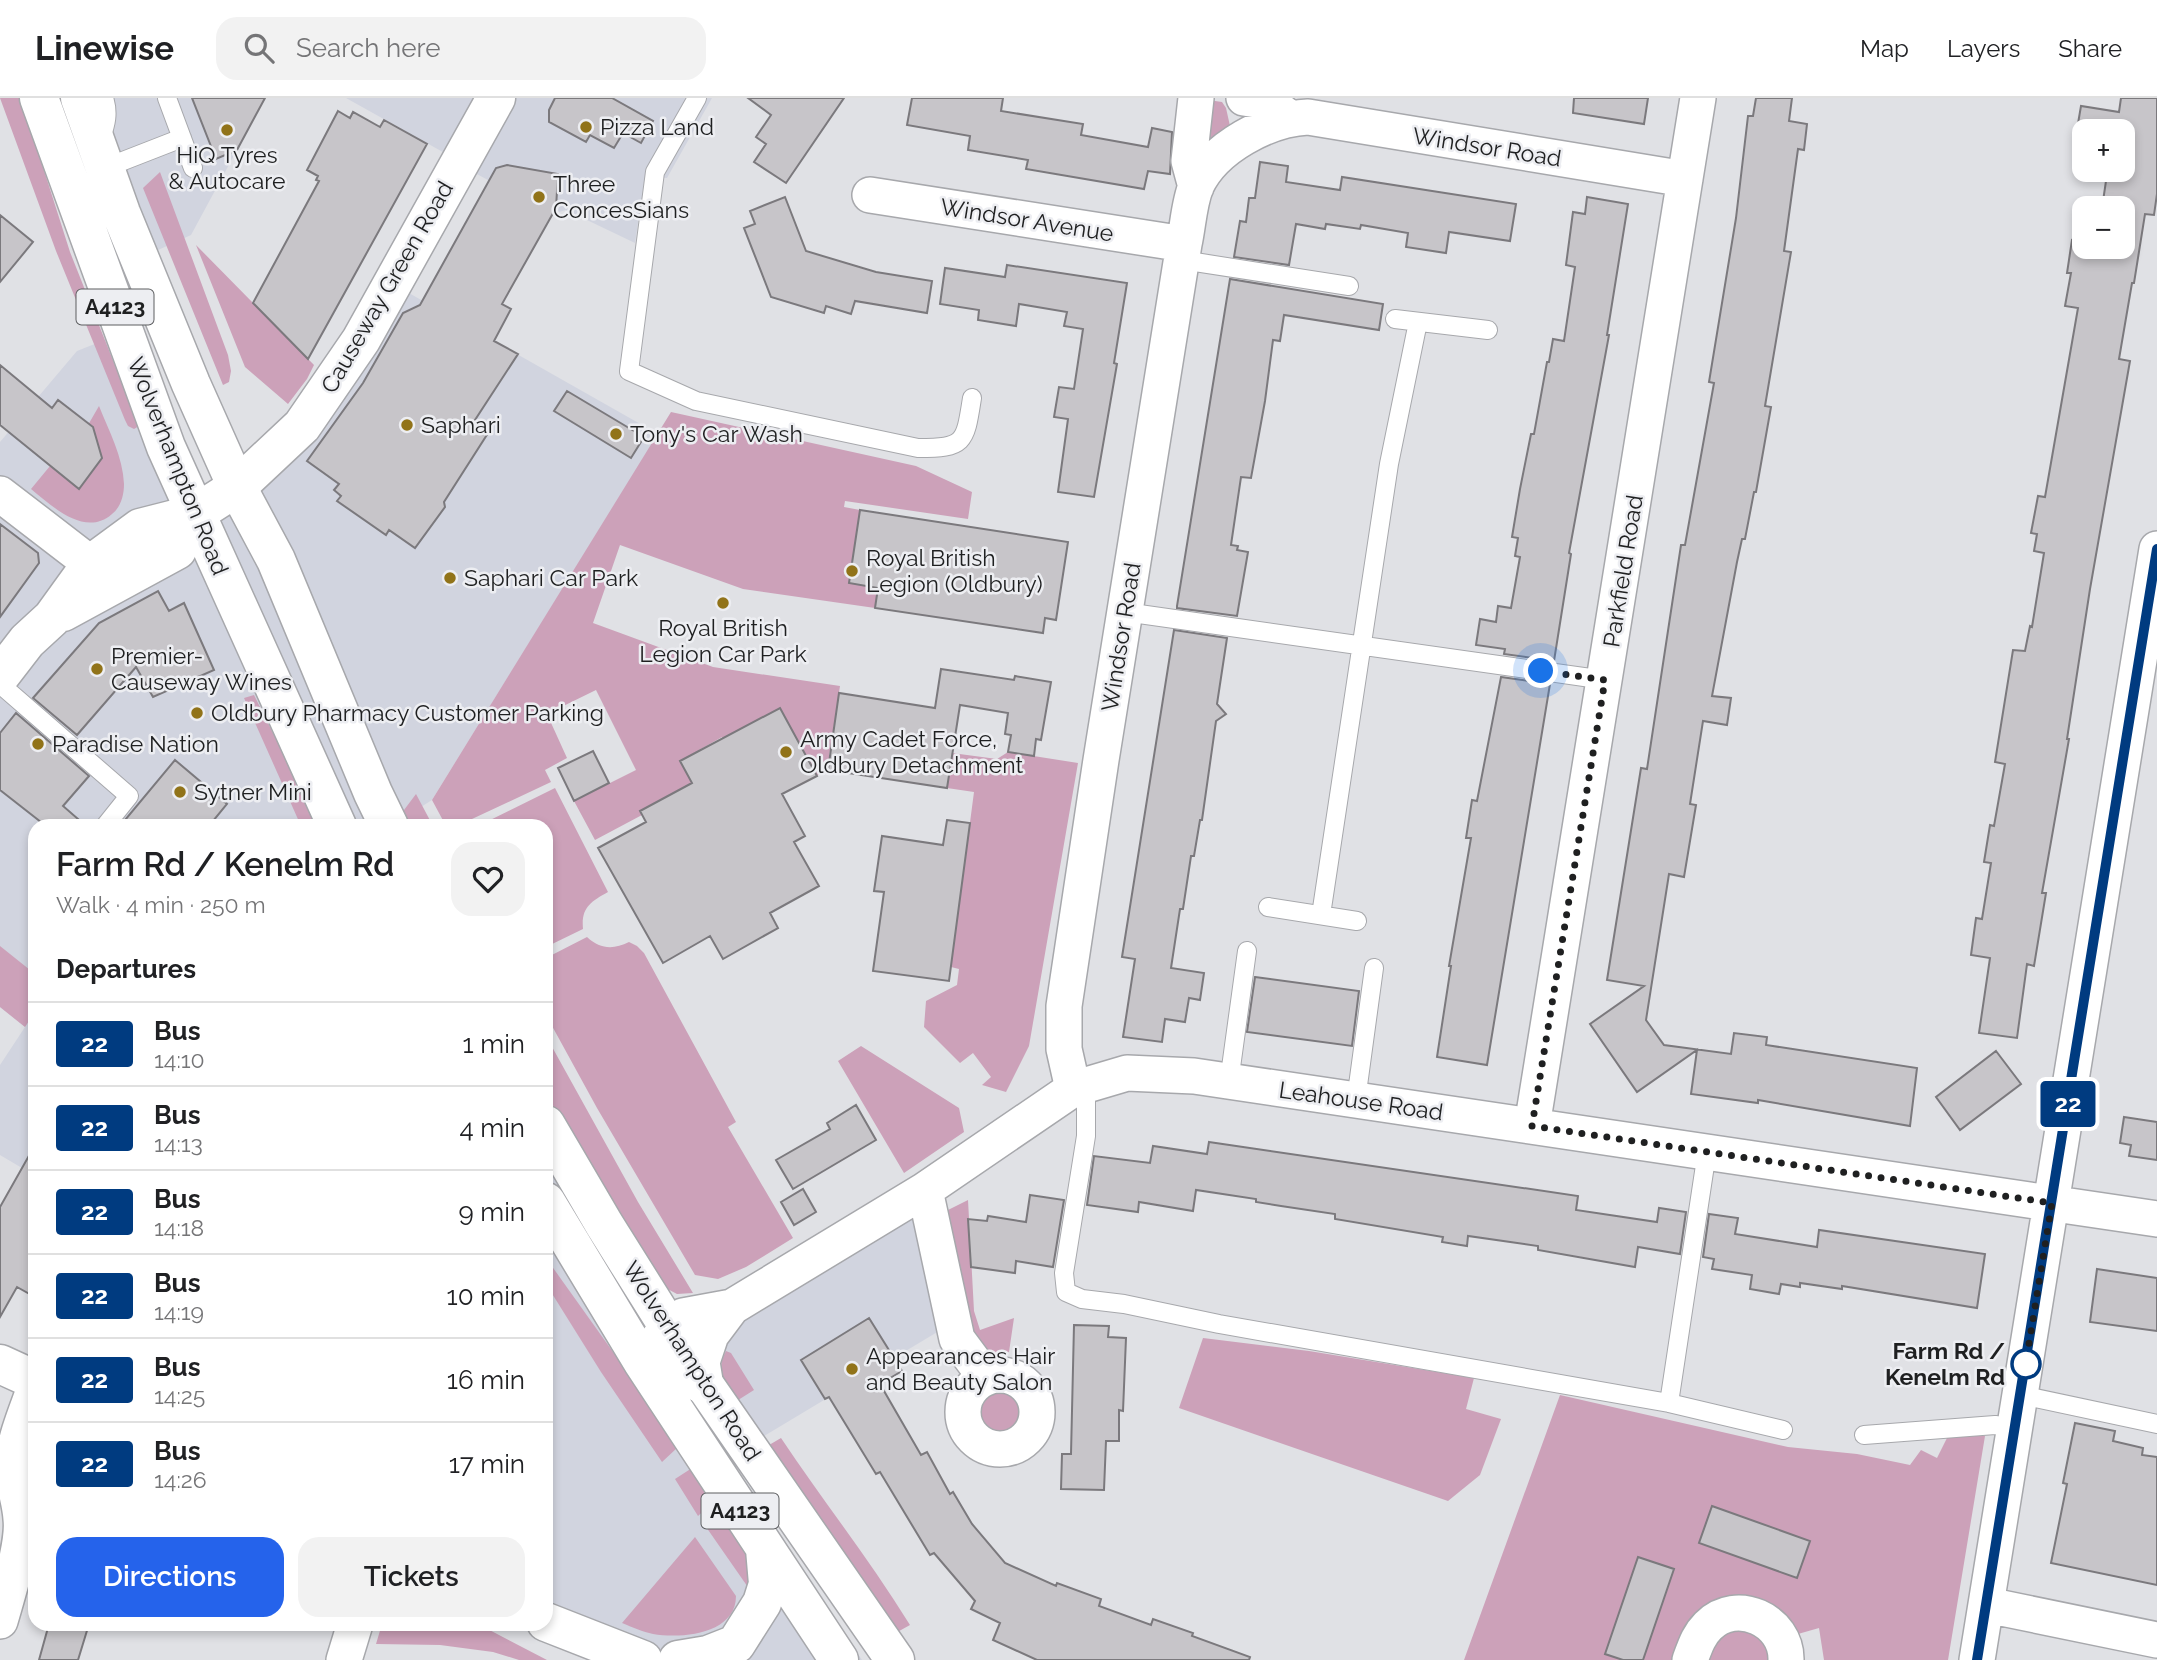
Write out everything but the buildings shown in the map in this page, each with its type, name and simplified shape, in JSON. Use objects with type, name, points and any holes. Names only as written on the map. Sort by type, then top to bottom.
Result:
[{"type":"main road","name":"Wolverhampton Road","points":[[39,98],[166,447],[334,819]]},
{"type":"main road","name":"Wolverhampton Road","points":[[80,98],[121,213],[181,360],[237,487],[276,561],[386,819]]},
{"type":"main road","name":"Causeway Green Road","points":[[52,618],[91,564],[140,528],[195,514],[237,487],[302,426],[319,404],[387,295],[493,99]]},
{"type":"main road","name":"Causeway Green Road","points":[[0,676],[27,640],[52,618],[177,550],[195,514]]},
{"type":"main road","name":"Wolverhampton Road","points":[[553,1137],[706,1387],[895,1660]]},
{"type":"main road","name":"Wolverhampton Road","points":[[553,1214],[642,1361],[839,1660]]},
{"type":"main road","points":[[0,1364],[28,1377]]},
{"type":"main road","points":[[678,1660],[708,1656],[736,1644],[762,1604],[768,1584],[765,1549]]},
{"type":"main road","points":[[553,1625],[643,1660]]},
{"type":"street","name":"Windsor Road","points":[[1196,98],[1189,161],[1196,187]]},
{"type":"street","name":"Windsor Road","points":[[1244,98],[1269,102],[1289,118]]},
{"type":"street","name":"Parkfield Road","points":[[1532,1126],[1698,98]]},
{"type":"street","name":"Windsor Road","points":[[1079,1087],[1065,1049],[1065,1006],[1183,252],[1196,187],[1209,165],[1254,132],[1289,118],[1308,117],[1685,179]]},
{"type":"street","name":"Windsor Avenue","points":[[870,195],[1183,252]]},
{"type":"street","points":[[0,494],[91,564],[141,569]]},
{"type":"street","points":[[1977,1660],[2052,1203],[2143,728],[2157,549]]},
{"type":"street","name":"Leahouse Road","points":[[668,1326],[683,1316],[732,1307],[925,1190],[1079,1087],[1127,1073],[1194,1076],[2157,1219]]},
{"type":"street","points":[[925,1190],[957,1339],[986,1378]]},
{"type":"street","name":"Leahouse Road","points":[[706,1387],[702,1362],[711,1335],[732,1307]]},
{"type":"street","points":[[668,1326],[642,1361],[706,1387]]},
{"type":"street","points":[[0,1621],[11,1586],[22,1521],[7,1495],[16,1443],[28,1408]]},
{"type":"street","points":[[1987,1605],[2157,1640]]},
{"type":"street","points":[[1690,1660],[1699,1637],[1709,1624],[1723,1616],[1738,1613],[1767,1620],[1783,1641],[1786,1660]]},
{"type":"street","points":[[344,1660],[353,1631]]},
{"type":"lane","points":[[104,98],[107,121],[101,157],[182,138]]},
{"type":"lane","points":[[167,98],[193,167]]},
{"type":"lane","points":[[697,98],[655,172],[629,371],[696,401],[918,448],[947,448],[960,440],[967,429],[972,398]]},
{"type":"lane","points":[[1183,252],[1349,286]]},
{"type":"lane","points":[[1395,319],[1488,330]]},
{"type":"lane","points":[[1321,915],[1389,464],[1418,322]]},
{"type":"lane","points":[[1125,612],[1605,680]]},
{"type":"lane","points":[[0,684],[129,796],[110,819]]},
{"type":"lane","points":[[1268,907],[1357,921]]},
{"type":"lane","points":[[1229,1082],[1247,951]]},
{"type":"lane","points":[[1356,1100],[1374,968]]},
{"type":"lane","points":[[1079,1087],[1086,1136],[1065,1273],[1066,1292],[1082,1299],[1124,1304],[1219,1324],[1669,1402],[1783,1430]]},
{"type":"lane","points":[[1669,1402],[1707,1152]]},
{"type":"lane","points":[[1864,1435],[1995,1425],[2018,1412],[2157,1424]]},
{"type":"shaded area","points":[[0,98],[21,98],[70,252],[139,426],[134,429],[128,426],[125,420],[56,251]]},
{"type":"shaded area","points":[[55,98],[265,98],[191,235],[112,271]]},
{"type":"shaded area","points":[[346,98],[712,98],[667,178],[645,176],[635,243],[566,210],[552,214],[458,164],[459,161]]},
{"type":"shaded area","points":[[1208,100],[1222,102],[1230,126],[1207,145]]},
{"type":"shaded area","points":[[160,172],[228,355],[231,371],[229,382],[223,385],[143,188]]},
{"type":"shaded area","points":[[196,245],[314,365],[288,404],[245,367]]},
{"type":"shaded area","points":[[393,284],[658,434],[432,800],[402,819],[28,819],[28,1157],[22,1168],[0,1155],[0,1065],[25,1027],[0,1007],[0,442],[77,351],[135,328],[210,504],[237,487]]},
{"type":"shaded area","points":[[99,406],[118,454],[124,488],[118,508],[102,521],[91,523],[69,517],[31,489],[50,466],[79,489],[102,458],[93,428],[88,425]]},
{"type":"shaded area","points":[[671,412],[916,466],[972,492],[968,519],[845,501],[844,507],[860,510],[849,583],[878,588],[875,608],[743,589],[620,545],[593,623],[713,667],[840,686],[827,770],[816,776],[732,754],[722,737],[680,761],[692,783],[641,811],[642,815],[595,840],[574,801],[636,770],[596,690],[547,714],[567,758],[545,770],[551,782],[472,819],[442,819],[432,800]]},
{"type":"shaded area","points":[[254,695],[313,819],[298,819],[244,698]]},
{"type":"shaded area","points":[[1008,752],[1078,763],[1029,1046],[1006,1092],[982,1085],[991,1077],[973,1053],[960,1063],[924,1027],[926,1001],[957,985],[959,969],[951,967],[974,792],[947,788],[952,753],[997,759]]},
{"type":"shaded area","points":[[555,788],[608,892],[588,906],[583,929],[553,944],[553,819],[492,819]]},
{"type":"shaded area","points":[[416,794],[429,819],[401,819],[401,814]]},
{"type":"shaded area","points":[[587,937],[607,947],[629,942],[644,953],[736,1122],[728,1127],[793,1238],[746,1267],[718,1279],[695,1275],[553,1028],[553,954]]},
{"type":"shaded area","points":[[0,946],[28,968],[28,1022],[25,1027],[0,1007]]},
{"type":"shaded area","points":[[861,1046],[959,1108],[964,1132],[904,1173],[838,1061]]},
{"type":"shaded area","points":[[553,1049],[638,1202],[693,1293],[677,1294],[660,1285],[553,1106]]},
{"type":"shaded area","points":[[553,1174],[654,1344],[925,1190],[954,1322],[726,1459],[862,1660],[643,1660],[553,1625]]},
{"type":"shaded area","points":[[968,1200],[974,1311],[980,1330],[1014,1318],[1009,1352],[991,1353],[974,1345],[942,1213]]},
{"type":"shaded area","points":[[553,1268],[648,1401],[677,1448],[662,1462],[553,1295]]},
{"type":"shaded area","points":[[1203,1338],[1309,1351],[1474,1378],[1466,1409],[1501,1419],[1480,1475],[1448,1501],[1179,1408]]},
{"type":"shaded area","points":[[726,1351],[731,1353],[754,1390],[735,1402],[724,1383],[721,1371]]},
{"type":"shaded area","points":[[998,1392],[1013,1398],[1019,1413],[1013,1428],[998,1434],[983,1428],[977,1413],[983,1398]]},
{"type":"shaded area","points":[[1560,1395],[1788,1447],[1857,1454],[1910,1465],[1921,1450],[1937,1458],[1948,1436],[1985,1436],[1948,1660],[1824,1660],[1819,1628],[1798,1634],[1783,1615],[1766,1602],[1756,1598],[1734,1597],[1706,1606],[1696,1613],[1683,1631],[1673,1660],[1464,1660]]},
{"type":"shaded area","points":[[781,1438],[910,1625],[892,1635],[764,1448]]},
{"type":"shaded area","points":[[692,1468],[713,1502],[698,1516],[675,1479]]},
{"type":"shaded area","points":[[719,1509],[753,1564],[752,1593],[704,1524]]},
{"type":"shaded area","points":[[695,1537],[736,1596],[734,1609],[727,1619],[705,1631],[678,1636],[653,1634],[622,1623]]},
{"type":"shaded area","points":[[1756,1627],[1775,1660],[1704,1660],[1713,1635]]},
{"type":"shaded area","points":[[380,1631],[491,1631],[547,1660],[519,1660],[493,1652],[440,1645],[376,1644]]},
{"type":"bus line","name":"22","points":[[1977,1660],[2157,549]]},
{"type":"place","name":"Pizza Land","points":[[586,127]]},
{"type":"place","name":"HiQ Tyres & Autocare","points":[[227,130]]},
{"type":"place","name":"Three ConcesSians","points":[[539,197]]},
{"type":"place","name":"Saphari","points":[[407,425]]},
{"type":"place","name":"Tony's Car Wash","points":[[616,434]]},
{"type":"place","name":"Royal British Legion (Oldbury)","points":[[852,571]]},
{"type":"place","name":"Saphari Car Park","points":[[450,578]]},
{"type":"place","name":"Royal British Legion Car Park","points":[[723,603]]},
{"type":"place","name":"Premier- Causeway Wines","points":[[97,669]]},
{"type":"place","name":"Oldbury Pharmacy Customer Parking","points":[[197,713]]},
{"type":"place","name":"Paradise Nation","points":[[38,744]]},
{"type":"place","name":"Army Cadet Force, Oldbury Detachment","points":[[786,752]]},
{"type":"place","name":"Sytner Mini","points":[[180,792]]},
{"type":"place","name":"Farm Rd / Kenelm Rd","points":[[2026,1364]]},
{"type":"place","name":"Appearances Hair and Beauty Salon","points":[[852,1369]]},
{"type":"route","points":[[1541,671],[1605,680],[1532,1126],[2052,1203],[2025,1368],[2026,1364]]}]
